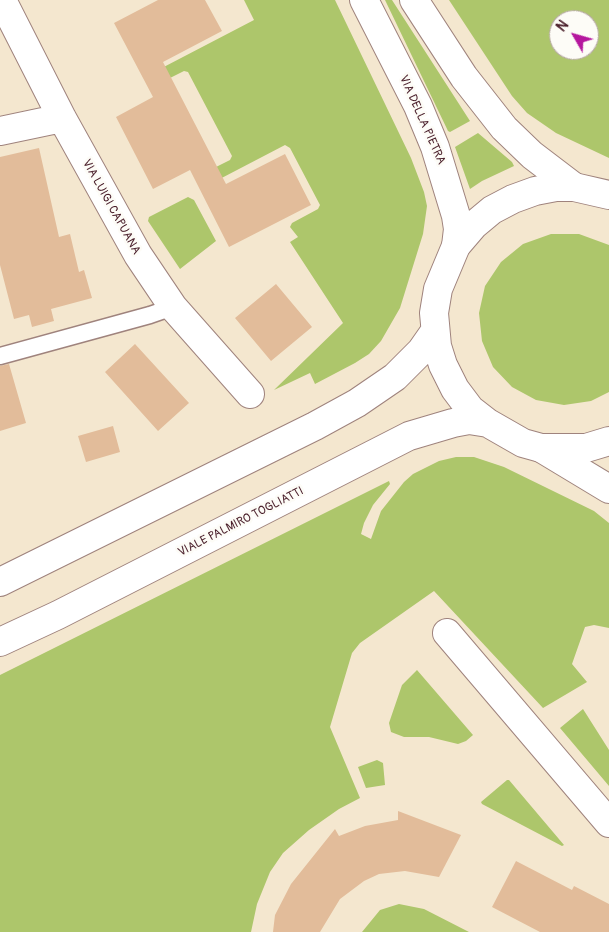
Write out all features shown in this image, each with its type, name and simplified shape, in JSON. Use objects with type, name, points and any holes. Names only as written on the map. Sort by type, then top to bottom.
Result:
[{"type":"main road","name":"VIA LUIGI CAPUANA","points":[[2,0],[119,224],[173,307],[250,394]]},
{"type":"main road","name":"VIA DELLA PIETRA","points":[[364,0],[418,106],[435,147],[455,209],[458,229],[456,246]]},
{"type":"main road","points":[[414,0],[464,77],[498,122],[532,155],[574,187]]},
{"type":"main road","points":[[0,131],[62,118]]},
{"type":"main road","points":[[609,195],[574,187],[535,191],[513,199],[480,220],[456,246],[438,289],[434,313],[435,331],[443,365],[455,389],[470,409],[488,423],[523,443],[540,448],[609,489]]},
{"type":"main road","points":[[0,582],[315,426],[357,403],[395,377],[421,351],[435,331]]},
{"type":"main road","name":"VIALE PALMIRO TOGLIATTI","points":[[0,642],[58,615],[409,436],[469,420],[488,423]]},
{"type":"main road","points":[[540,448],[586,448],[609,441]]},
{"type":"main road","points":[[447,633],[609,823]]},
{"type":"lane","points":[[0,356],[156,314],[173,307]]},
{"type":"green space","points":[[244,0],[335,0],[411,158],[424,192],[427,206],[423,234],[400,308],[381,341],[369,354],[315,384],[310,373],[274,390],[343,323],[290,242],[298,237],[290,227],[292,223],[318,209],[320,205],[290,148],[285,145],[214,182],[210,170],[230,160],[232,156],[188,72],[184,71],[164,81],[158,70],[254,20]]},
{"type":"green space","points":[[385,0],[392,0],[470,121],[450,132],[448,131]]},
{"type":"green space","points":[[449,0],[609,0],[609,158],[556,133],[527,113],[512,96]]},
{"type":"green space","points":[[478,133],[512,162],[514,166],[482,181],[470,189],[455,147]]},
{"type":"green space","points":[[188,197],[194,200],[216,241],[180,269],[148,221],[149,217]]},
{"type":"green space","points":[[551,234],[579,234],[609,245],[609,392],[591,401],[564,405],[536,400],[512,387],[493,367],[482,341],[479,313],[485,286],[501,262],[523,244]]},
{"type":"green space","points":[[456,457],[474,457],[504,467],[594,511],[609,523],[609,628],[594,625],[585,627],[572,664],[587,682],[543,708],[434,591],[360,643],[352,653],[330,727],[360,798],[339,809],[309,830],[283,853],[270,872],[257,904],[251,932],[0,932],[0,675],[389,481],[390,484],[373,505],[364,523],[361,534],[371,539],[381,511],[404,482],[413,474],[439,461]]},
{"type":"green space","points":[[417,670],[473,735],[466,741],[458,744],[429,737],[404,737],[391,732],[389,723],[402,685]]},
{"type":"green space","points":[[583,709],[609,750],[609,786],[560,728]]},
{"type":"green space","points":[[377,760],[383,763],[385,785],[366,788],[358,767]]},
{"type":"green space","points":[[509,780],[564,845],[562,846],[482,804],[481,802]]},
{"type":"green space","points":[[399,904],[424,909],[469,932],[362,932],[380,910]]},
{"type":"building","points":[[158,0],[205,0],[222,31],[163,62],[226,184],[285,154],[311,205],[229,247],[190,170],[153,189],[116,117],[153,97],[114,23]]},
{"type":"building","points":[[39,148],[59,237],[70,234],[79,272],[84,270],[92,298],[51,309],[54,321],[32,327],[29,315],[14,319],[0,265],[0,157]]},
{"type":"building","points":[[276,284],[312,327],[271,361],[235,318]]},
{"type":"building","points":[[135,344],[189,403],[158,431],[105,372]]},
{"type":"building","points":[[9,364],[26,423],[0,431],[0,366]]},
{"type":"building","points":[[113,426],[120,452],[86,462],[78,436]]},
{"type":"building","points":[[398,811],[461,835],[439,877],[405,871],[379,874],[364,881],[340,899],[320,932],[273,932],[275,915],[291,884],[335,829],[339,836],[365,826],[398,820]]},
{"type":"building","points":[[516,861],[572,890],[574,886],[609,904],[609,932],[540,932],[492,907]]}]
